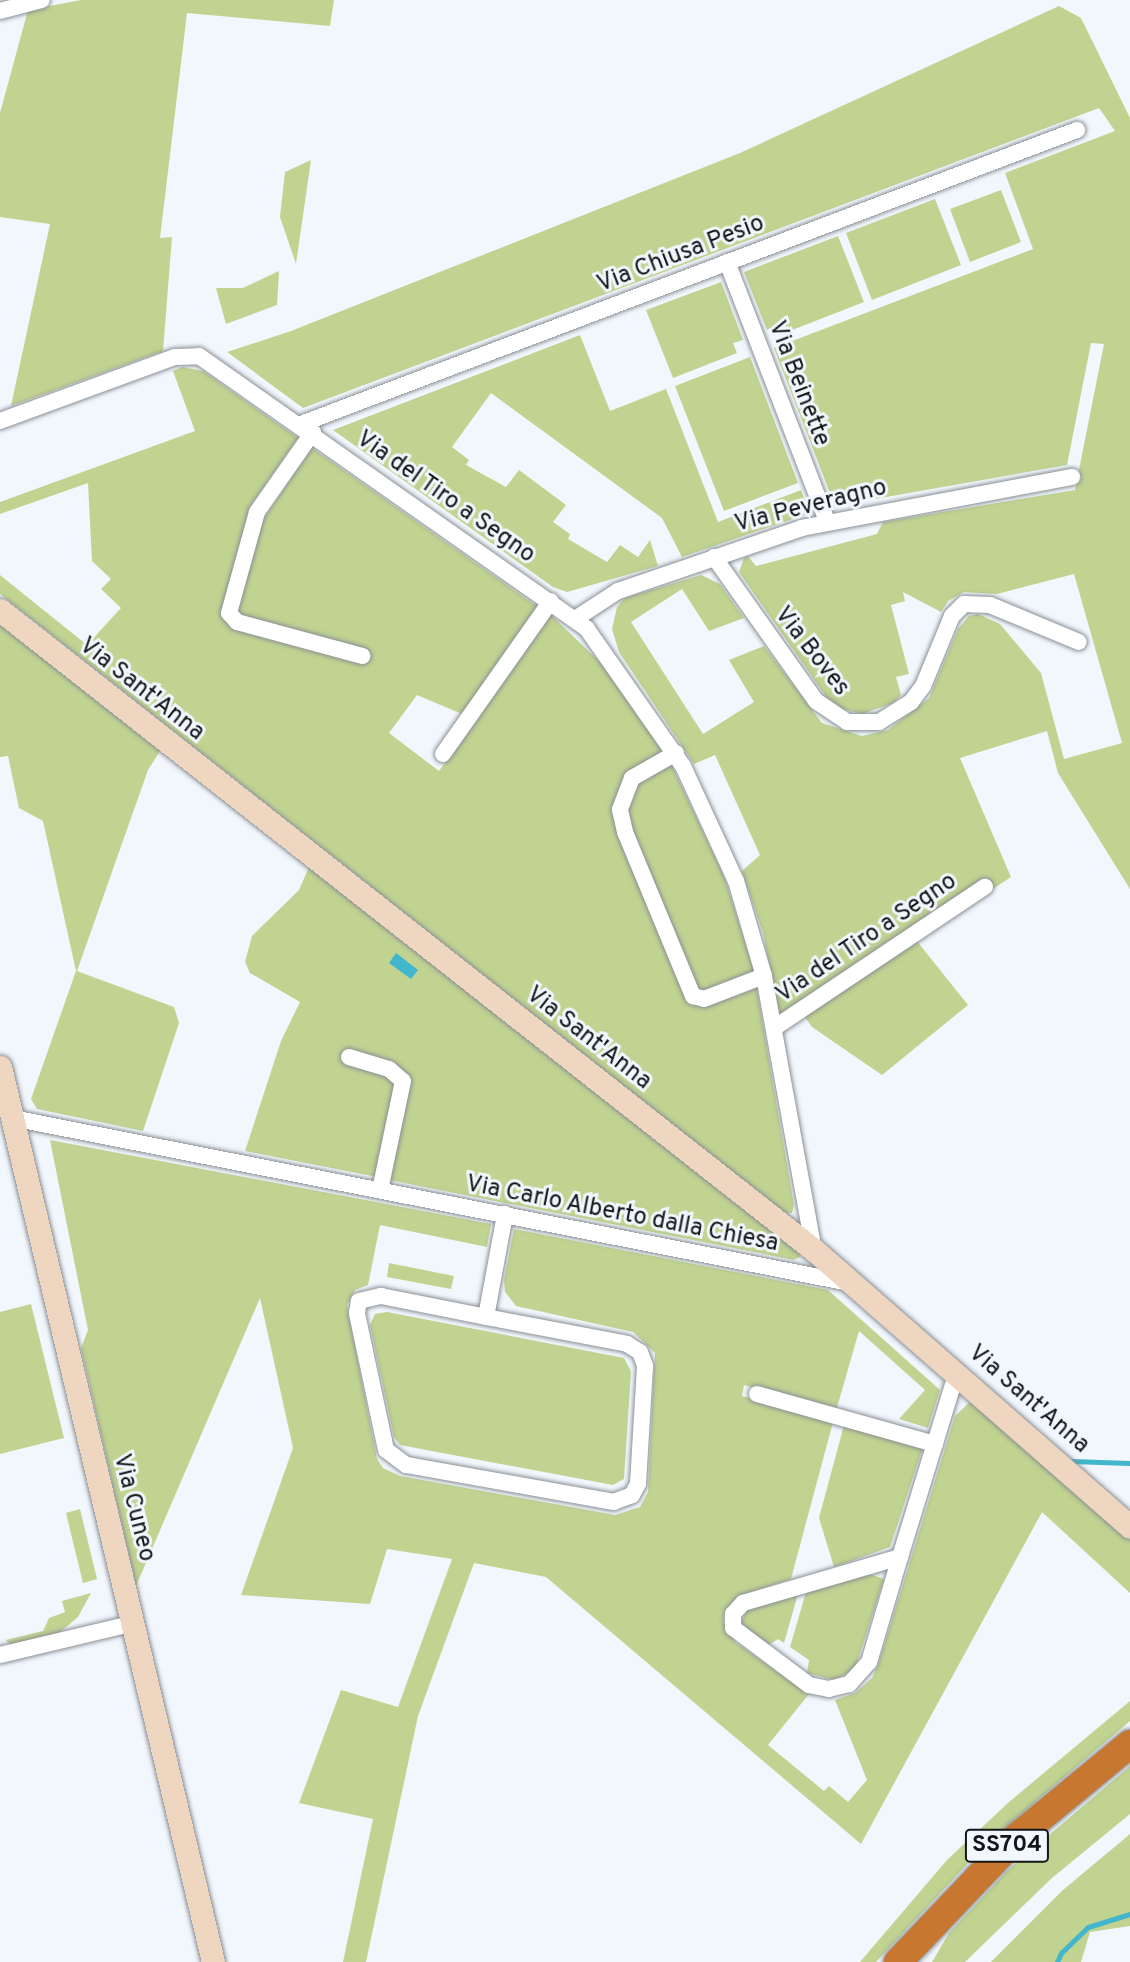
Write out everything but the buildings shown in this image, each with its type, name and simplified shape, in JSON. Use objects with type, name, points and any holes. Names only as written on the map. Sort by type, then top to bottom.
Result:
[{"type":"highway","name":"SS704","points":[[898,1962],[1017,1837],[1130,1744]]},
{"type":"street","points":[[0,11],[42,0]]},
{"type":"street","name":"Via Chiusa Pesio","points":[[307,428],[727,262],[1077,130]]},
{"type":"street","name":"Via Beinette","points":[[727,262],[827,522]]},
{"type":"street","name":"Via del Tiro a Segno","points":[[0,421],[191,354],[214,362],[551,601],[575,619],[606,650],[676,753],[736,881],[764,976],[814,1250]]},
{"type":"street","points":[[307,428],[257,512],[229,613],[237,622],[362,656]]},
{"type":"street","name":"Via Peveragno","points":[[575,619],[618,591],[714,557],[827,522],[1072,477]]},
{"type":"street","name":"Via Boves","points":[[714,557],[817,701],[847,722],[879,722],[911,702],[923,686],[952,616],[964,604],[990,605],[1079,642]]},
{"type":"street","points":[[443,754],[551,601]]},
{"type":"street","name":"Via Sant'Anna","points":[[0,610],[814,1250],[957,1372],[1130,1527]]},
{"type":"street","name":"Via del Tiro a Segno","points":[[676,753],[632,778],[620,810],[625,832],[693,996],[704,999],[764,976]]},
{"type":"street","name":"Via del Tiro a Segno","points":[[774,1028],[985,887]]},
{"type":"street","points":[[349,1057],[395,1072],[403,1081],[380,1190]]},
{"type":"street","name":"Via Cuneo","points":[[0,1067],[6,1116],[134,1623],[213,1962]]},
{"type":"street","name":"Via Carlo Alberto dalla Chiesa","points":[[6,1116],[855,1284]]},
{"type":"street","points":[[486,1317],[505,1214]]},
{"type":"street","points":[[381,1296],[486,1317],[627,1344],[640,1352],[645,1366],[638,1483],[632,1495],[614,1502],[406,1465],[389,1456],[357,1313],[359,1301],[381,1296]]},
{"type":"street","points":[[900,1557],[743,1603],[733,1614],[733,1629],[809,1685],[828,1689],[849,1684],[869,1662],[957,1372]]},
{"type":"street","points":[[757,1394],[935,1444]]},
{"type":"street","points":[[0,1655],[134,1623]]},
{"type":"green space","points":[[81,0],[334,0],[330,26],[187,13],[160,238],[172,237],[163,351],[11,406],[50,224],[0,217],[0,113],[28,10]]},
{"type":"green space","points":[[1059,6],[1081,18],[1130,118],[1130,889],[1058,773],[1047,731],[960,758],[1011,877],[993,889],[986,879],[780,1016],[763,933],[742,871],[760,855],[715,755],[694,764],[619,652],[612,629],[617,607],[625,598],[701,575],[720,584],[744,618],[709,631],[682,589],[631,622],[703,734],[754,702],[729,660],[764,646],[822,723],[862,736],[888,730],[929,698],[958,629],[969,616],[978,614],[1000,624],[1041,673],[1064,759],[1122,743],[1074,574],[997,594],[964,592],[948,601],[941,612],[903,592],[905,601],[891,605],[909,674],[896,677],[901,695],[893,703],[862,714],[842,709],[827,698],[739,572],[744,558],[748,556],[756,566],[877,534],[883,522],[1075,490],[1104,344],[1091,343],[1067,465],[835,506],[774,348],[1033,249],[1005,173],[1115,131],[1099,108],[303,408],[227,352],[291,331],[740,153]]},
{"type":"green space","points":[[311,160],[296,264],[280,217],[285,172]]},
{"type":"green space","points":[[1001,190],[1021,242],[970,262],[950,209]]},
{"type":"green space","points":[[935,199],[961,265],[872,300],[846,233]]},
{"type":"green space","points":[[838,236],[864,302],[782,334],[779,325],[767,330],[744,272]]},
{"type":"green space","points":[[279,271],[277,305],[226,324],[216,288],[243,288]]},
{"type":"green space","points":[[721,282],[743,340],[733,343],[737,353],[673,378],[646,310]]},
{"type":"green space","points":[[580,335],[610,411],[666,389],[718,522],[801,490],[810,513],[682,557],[662,518],[491,393],[452,447],[469,460],[466,465],[506,487],[519,470],[566,505],[553,522],[570,534],[568,539],[607,562],[620,545],[638,557],[650,540],[658,566],[567,592],[553,587],[333,430]]},
{"type":"green space","points":[[750,357],[798,483],[724,511],[675,386]]},
{"type":"green space","points":[[182,367],[203,371],[298,438],[251,505],[223,609],[241,615],[237,608],[262,521],[312,448],[538,607],[462,714],[417,695],[389,733],[439,771],[551,615],[601,663],[665,753],[617,800],[691,1003],[700,1005],[756,984],[794,1205],[792,1213],[785,1213],[0,594],[0,575],[87,645],[121,608],[101,589],[111,579],[92,561],[88,483],[0,514],[0,502],[195,431],[173,371]]},
{"type":"green space","points":[[0,624],[160,751],[148,770],[77,971],[174,1007],[179,1023],[143,1131],[37,1109],[31,1099],[76,971],[43,821],[19,808],[8,756],[0,757]]},
{"type":"green space","points":[[670,762],[724,876],[755,974],[700,993],[625,816],[634,785]]},
{"type":"green space","points":[[309,867],[799,1251],[800,1257],[794,1260],[389,1180],[409,1088],[389,1075],[396,1082],[377,1177],[245,1151],[281,1041],[300,1002],[250,973],[245,962],[252,936],[299,890]]},
{"type":"green space","points":[[916,940],[968,1005],[882,1075],[812,1027],[804,1016]]},
{"type":"green space","points":[[50,1140],[491,1224],[487,1247],[380,1225],[368,1285],[355,1290],[347,1305],[377,1459],[383,1468],[400,1476],[615,1515],[640,1507],[648,1492],[655,1353],[633,1332],[516,1306],[505,1292],[504,1280],[514,1229],[828,1290],[940,1390],[928,1428],[899,1419],[925,1390],[859,1331],[836,1411],[744,1385],[742,1396],[833,1422],[791,1579],[738,1596],[725,1610],[723,1622],[735,1642],[809,1694],[768,1745],[824,1791],[829,1786],[848,1802],[867,1780],[835,1700],[855,1693],[872,1678],[955,1416],[974,1398],[1130,1539],[1130,1593],[1042,1512],[861,1844],[546,1577],[474,1563],[418,1716],[366,1962],[343,1962],[373,1819],[299,1803],[341,1690],[398,1707],[452,1559],[387,1549],[370,1604],[241,1595],[293,1448],[260,1298],[136,1586],[81,1348],[88,1330]]},
{"type":"green space","points":[[389,1263],[454,1276],[451,1289],[387,1277]]},
{"type":"green space","points":[[31,1304],[64,1438],[0,1454],[0,1312]]},
{"type":"green space","points":[[387,1312],[624,1358],[631,1371],[624,1479],[613,1485],[400,1445],[394,1437],[370,1325],[375,1314]]},
{"type":"green space","points":[[844,1425],[923,1447],[890,1547],[834,1567],[819,1518]]},
{"type":"green space","points":[[80,1509],[97,1579],[83,1583],[66,1513]]},
{"type":"green space","points":[[870,1574],[884,1579],[855,1669],[834,1680],[807,1673],[809,1660],[790,1647],[806,1592]]},
{"type":"green space","points":[[91,1593],[78,1617],[58,1634],[11,1646],[6,1640],[43,1631],[49,1618],[65,1612],[62,1601]]},
{"type":"green space","points":[[798,1594],[784,1643],[778,1639],[767,1646],[741,1623],[747,1610]]},
{"type":"green space","points":[[1130,1701],[1130,1721],[987,1843],[876,1962],[860,1962],[947,1860],[1009,1802]]},
{"type":"green space","points":[[1130,1766],[1130,1814],[1052,1878],[965,1962],[932,1962],[949,1933],[1008,1870]]},
{"type":"green space","points":[[1130,1834],[1130,1926],[1090,1932],[1081,1962],[991,1962],[1063,1890]]},
{"type":"water","points":[[396,953],[418,970],[411,979],[389,963]]},
{"type":"waterway","points":[[1071,1461],[1130,1463]]},
{"type":"waterway","points":[[1057,1962],[1061,1953],[1088,1927],[1130,1914]]}]
